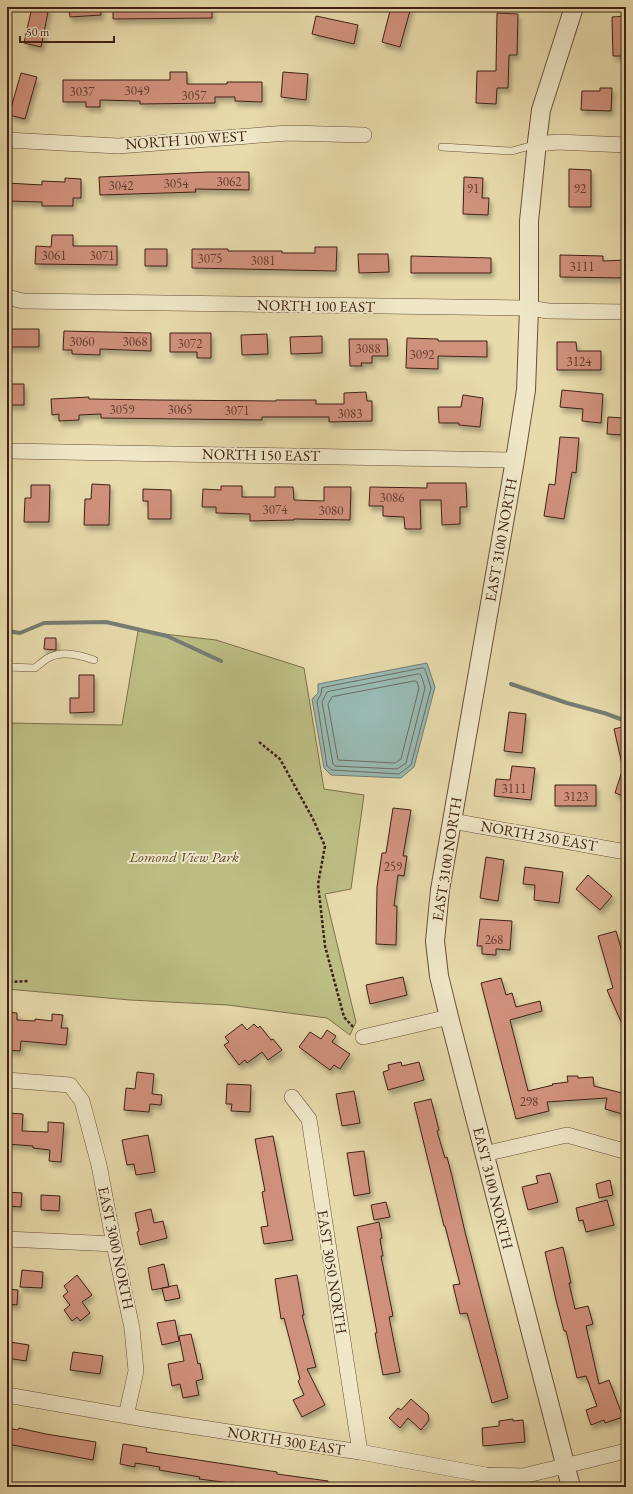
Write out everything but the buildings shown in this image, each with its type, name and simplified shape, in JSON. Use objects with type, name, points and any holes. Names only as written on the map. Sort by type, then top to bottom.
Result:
[{"type":"street","name":"EAST 3100 NORTH","points":[[571,1487],[449,1017],[439,976],[435,941],[440,890],[526,390],[529,308],[528,221],[541,110],[574,7]]},
{"type":"street","name":"NORTH 100 WEST","points":[[7,140],[118,146],[288,133],[364,135]]},
{"type":"street","points":[[537,144],[558,142],[626,145]]},
{"type":"street","name":"NORTH 100 EAST","points":[[7,297],[24,301],[529,308],[548,311],[626,312]]},
{"type":"street","name":"NORTH 150 EAST","points":[[7,451],[515,460]]},
{"type":"street","name":"NORTH 250 EAST","points":[[452,820],[626,852]]},
{"type":"street","points":[[363,1037],[449,1017]]},
{"type":"street","name":"EAST 3000 NORTH","points":[[7,1080],[70,1085],[82,1101],[99,1165],[132,1328],[136,1371],[126,1416]]},
{"type":"street","name":"EAST 3050 NORTH","points":[[292,1097],[309,1119],[360,1452]]},
{"type":"street","points":[[484,1154],[567,1135],[626,1152]]},
{"type":"street","points":[[7,1239],[114,1244]]},
{"type":"street","name":"NORTH 300 EAST","points":[[7,1395],[126,1416],[360,1452],[486,1475],[523,1476],[626,1451]]},
{"type":"lane","points":[[442,147],[512,151],[537,144]]},
{"type":"lane","points":[[7,667],[35,668],[49,658],[63,654],[81,655],[94,660]]},
{"type":"path","points":[[258,742],[280,759],[313,820],[325,846],[318,884],[324,946],[344,1018],[363,1037]]},
{"type":"path","points":[[7,978],[9,982],[28,981]]},
{"type":"green space","name":"Lomond View Park","points":[[138,631],[216,640],[304,668],[324,789],[364,795],[351,889],[325,894],[356,1022],[350,1035],[327,1018],[228,1005],[130,1000],[7,989],[7,723],[122,725]]},
{"type":"water","points":[[427,663],[435,687],[414,767],[401,778],[331,775],[324,768],[312,699],[318,693],[318,684]]},
{"type":"waterway","points":[[7,631],[20,633],[44,623],[106,622],[167,636],[221,661]]},
{"type":"waterway","points":[[511,684],[626,721]]}]
